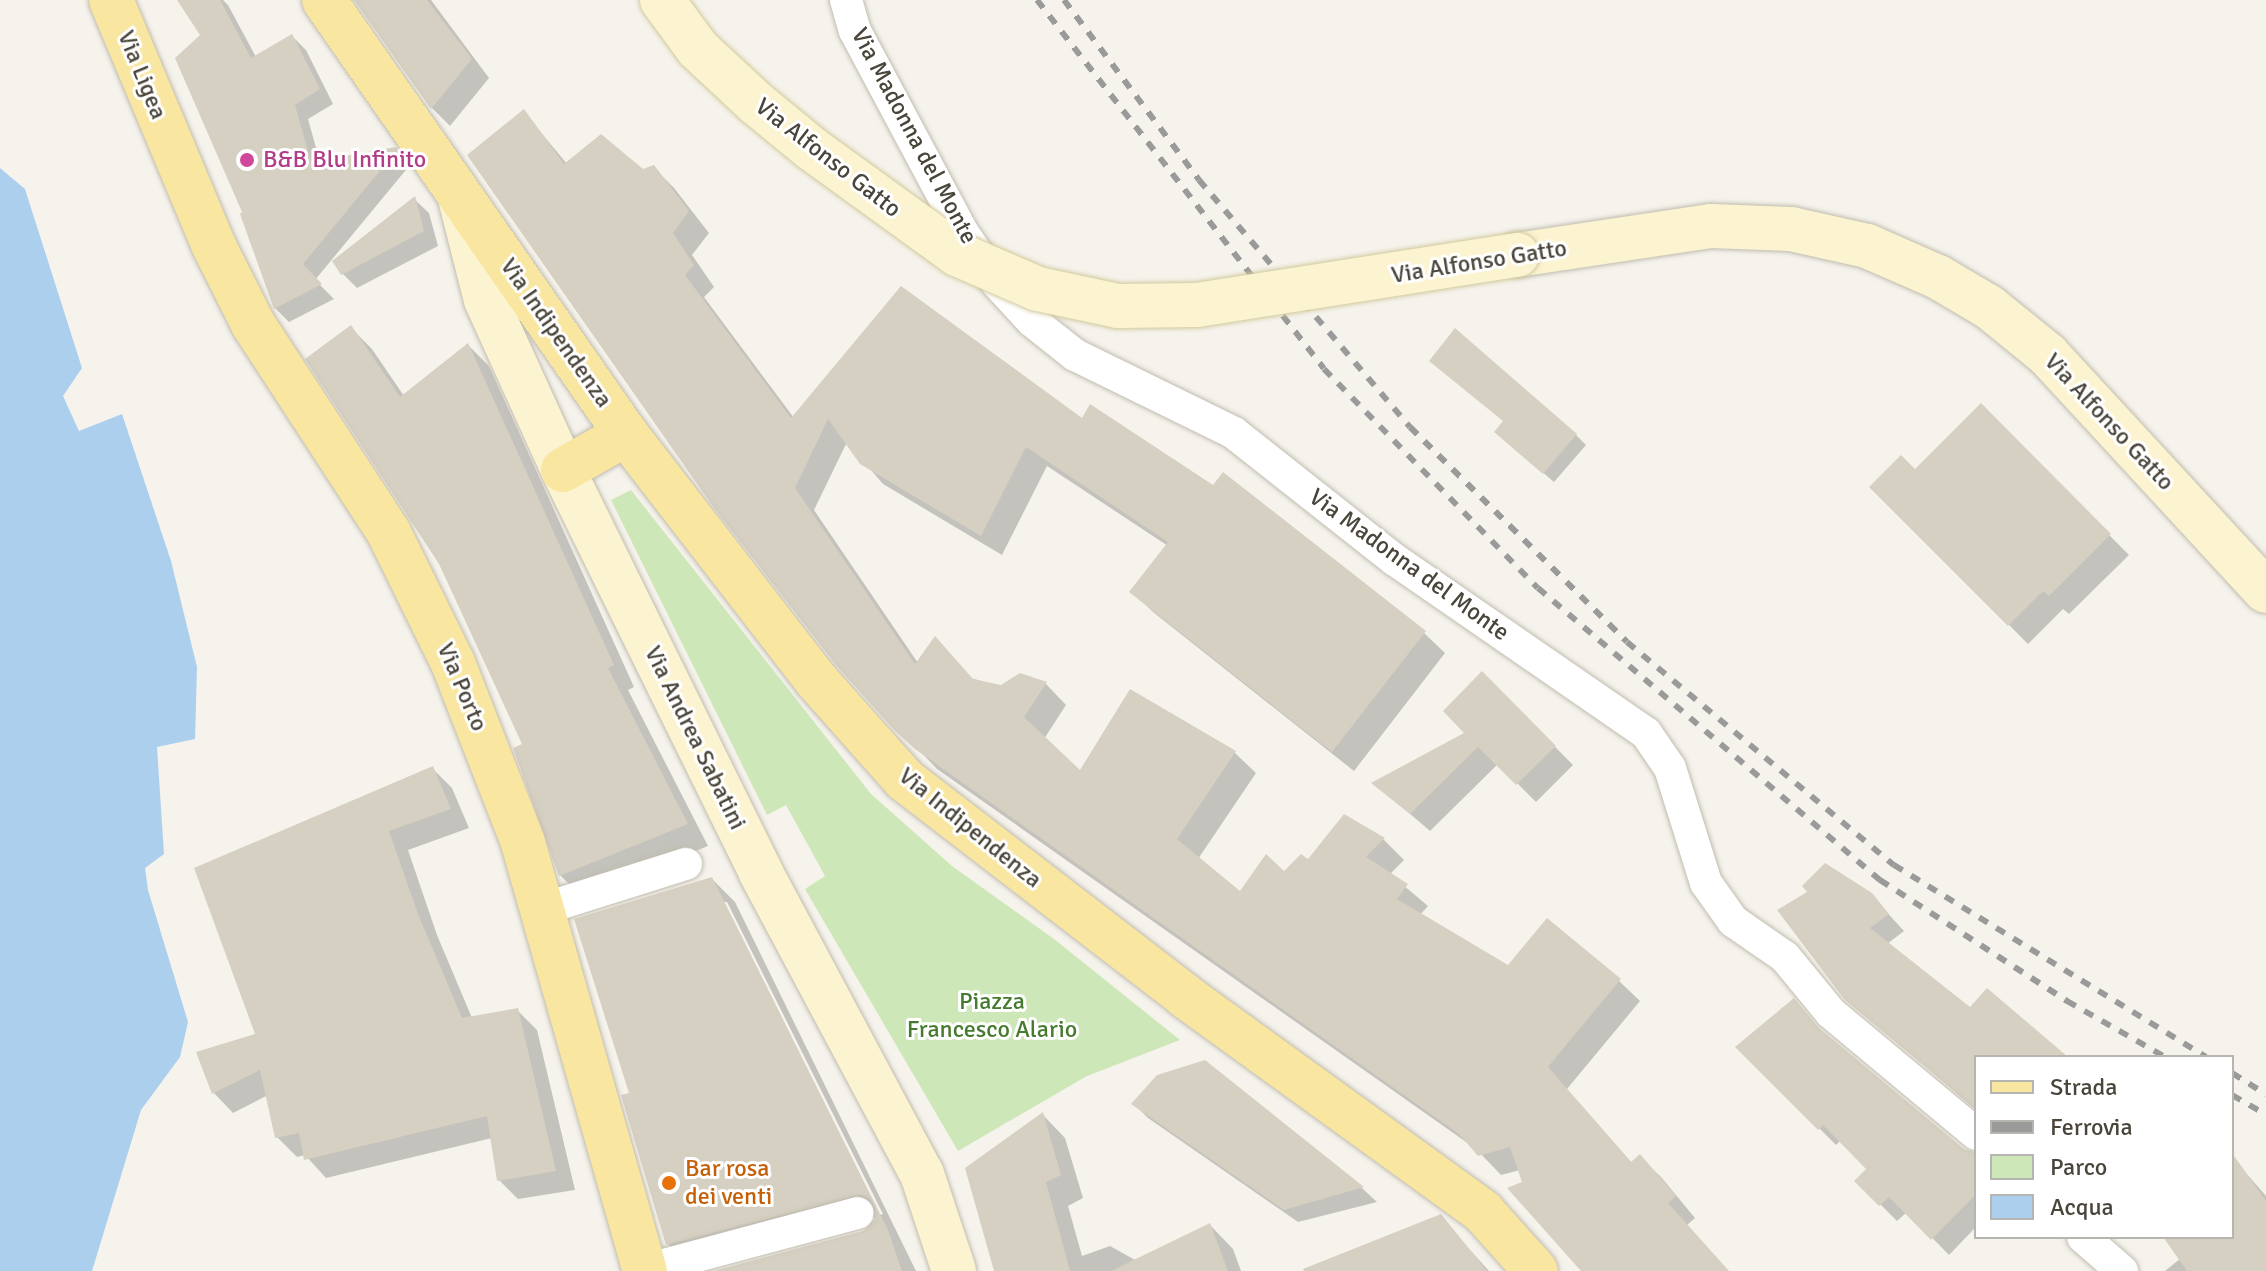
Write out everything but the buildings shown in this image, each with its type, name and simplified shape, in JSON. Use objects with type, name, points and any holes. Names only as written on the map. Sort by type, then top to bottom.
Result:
[{"type":"main road","name":"Via Ligea","points":[[111,0],[172,150]]},
{"type":"main road","name":"Via Indipendenza","points":[[324,0],[626,434],[817,681],[905,780],[1185,996],[1483,1212],[1536,1271]]},
{"type":"main road","name":"Via Alfonso Gatto","points":[[662,0],[698,49],[756,103],[863,188],[957,254],[1038,289],[1118,306],[1197,305],[1711,226],[1791,229],[1867,246],[1938,277],[1989,307],[2048,355],[2266,591]]},
{"type":"main road","name":"Via Porto","points":[[172,150],[213,244],[253,324],[389,533],[420,591],[504,789],[543,909],[645,1271]]},
{"type":"main road","name":"Via Andrea Sabatini","points":[[459,196],[486,300],[563,470],[761,873],[922,1174],[954,1271]]},
{"type":"main road","points":[[563,470],[626,434]]},
{"type":"street","name":"Via Madonna del Monte","points":[[846,0],[855,31],[963,233],[997,283],[1032,321],[1075,355],[1234,433],[1395,560],[1646,733],[1670,768],[1706,883],[1733,921],[1785,957],[1831,1013],[1974,1132]]},
{"type":"street","points":[[543,909],[686,864]]},
{"type":"street","points":[[645,1271],[857,1213]]},
{"type":"street","points":[[2085,1239],[2122,1271]]},
{"type":"green space","name":"Piazza Francesco Alario","points":[[631,490],[871,794],[952,866],[1054,939],[1180,1040],[1087,1076],[958,1151],[805,889],[825,876],[786,805],[767,815],[611,500]]},
{"type":"water","points":[[0,168],[25,189],[82,368],[63,396],[79,431],[122,414],[171,561],[197,667],[195,739],[157,747],[164,854],[145,868],[148,890],[188,1022],[180,1057],[141,1110],[92,1271],[0,1271]]},
{"type":"railway","points":[[1037,0],[1324,369],[1538,588],[1880,880],[2067,1001],[2162,1055]]},
{"type":"railway","points":[[1064,0],[1199,180],[1410,427],[1627,642],[1894,865],[2203,1055]]},
{"type":"railway","points":[[2234,1074],[2266,1094]]},
{"type":"railway","points":[[2234,1096],[2266,1115]]},
{"type":"place","name":"B&B Blu Infinito","points":[[247,160]]},
{"type":"place","name":"Bar rosa dei venti","points":[[669,1183]]}]
